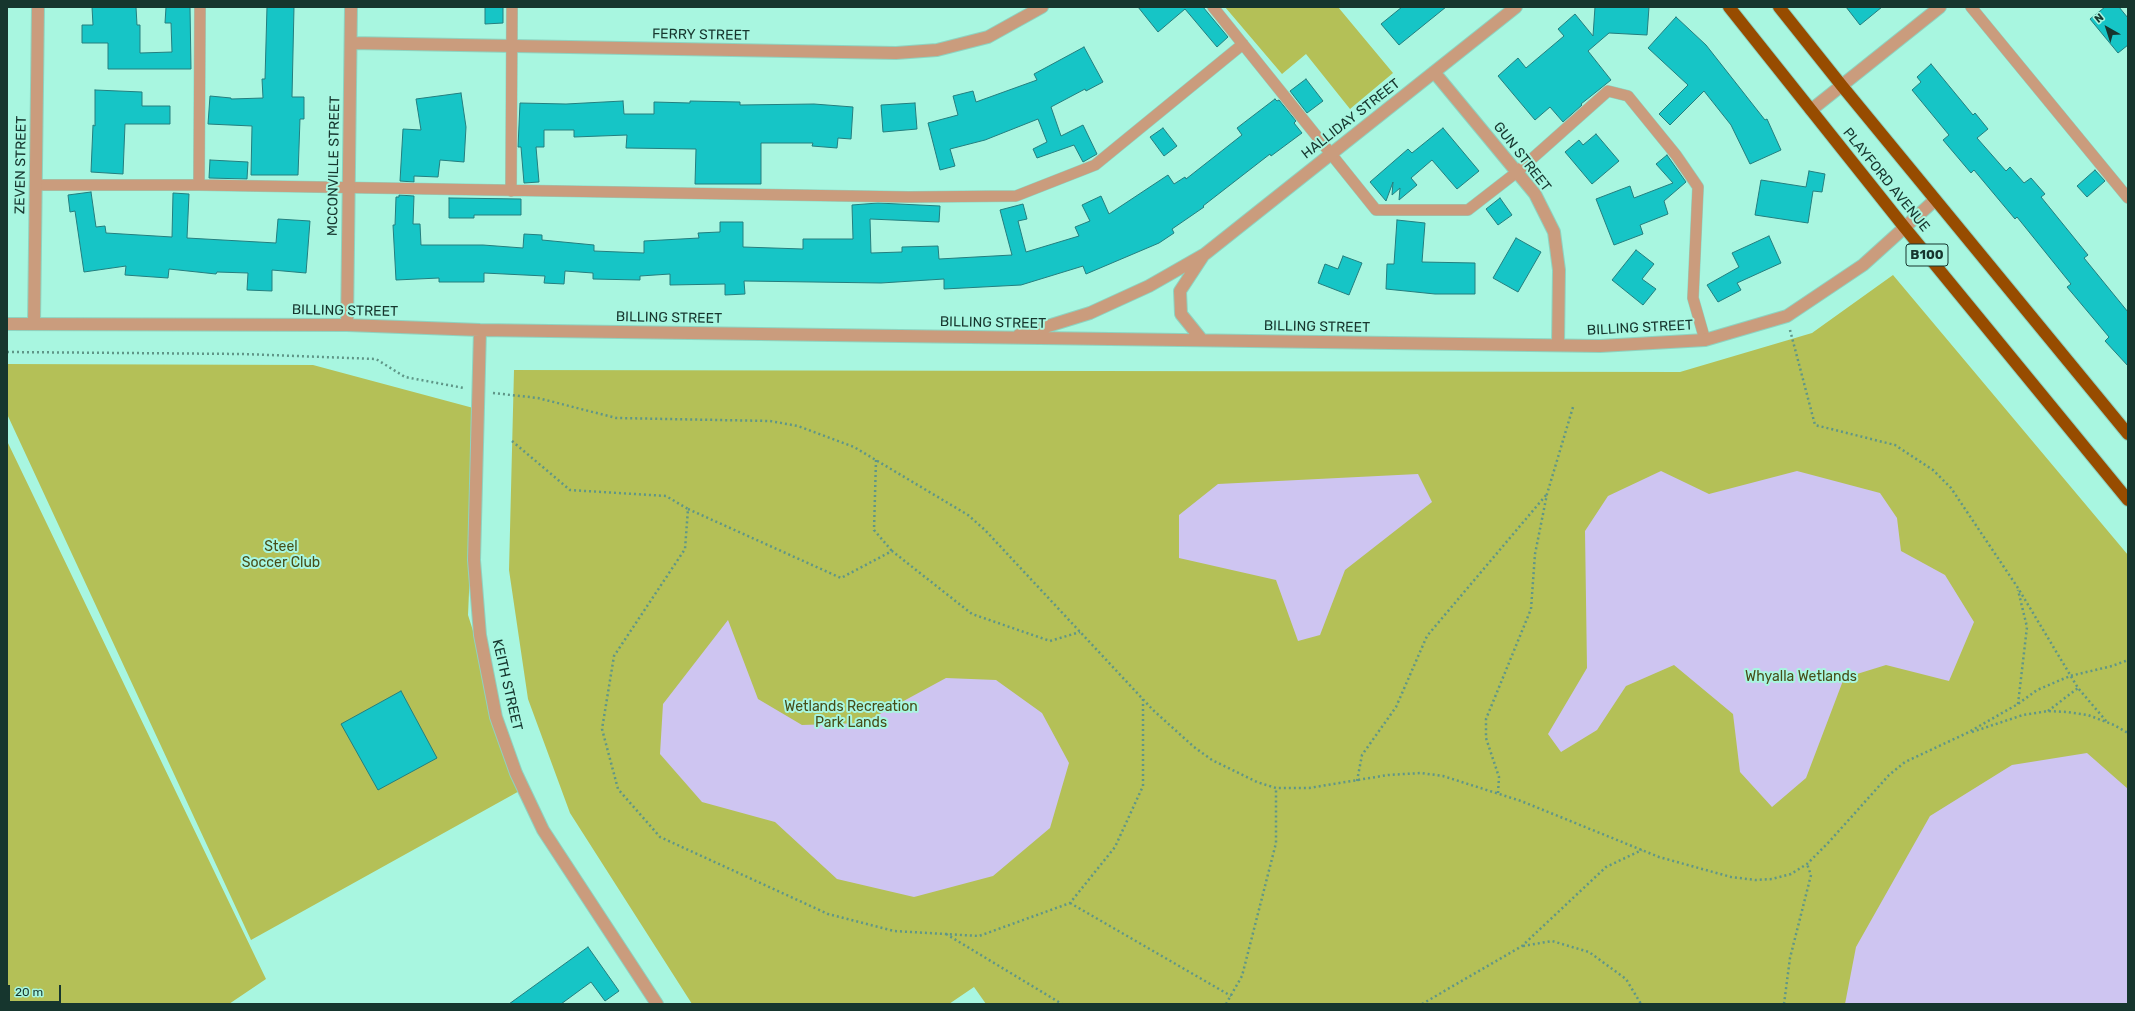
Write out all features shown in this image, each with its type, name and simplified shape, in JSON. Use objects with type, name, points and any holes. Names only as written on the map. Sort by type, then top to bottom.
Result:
[{"type":"highway","name":"PLAYFORD AVENUE","points":[[1729,7],[1905,228],[2128,500]]},
{"type":"highway","name":"PLAYFORD AVENUE","points":[[1779,7],[1935,200],[2128,434]]},
{"type":"street","name":"ZEVEN STREET","points":[[34,324],[38,7]]},
{"type":"street","name":"MCCONVILLE STREET","points":[[347,325],[351,7]]},
{"type":"street","name":"FERRY STREET","points":[[350,43],[896,53],[937,50],[988,37],[1042,7]]},
{"type":"street","name":"HALLIDAY STREET","points":[[1008,338],[1090,313],[1149,286],[1205,254],[1516,7]]},
{"type":"street","points":[[1811,110],[1940,7]]},
{"type":"street","name":"GUN STREET","points":[[1434,72],[1535,194],[1554,232],[1559,270],[1558,345]]},
{"type":"street","name":"BILLING STREET","points":[[7,324],[347,325],[480,330],[1600,346],[1705,340],[1786,316],[1863,265],[1935,200]]},
{"type":"street","name":"HALLIDAY STREET","points":[[1202,340],[1181,314],[1180,292],[1205,254]]},
{"type":"street","name":"KEITH STREET","points":[[480,330],[474,560],[480,635],[496,717],[516,773],[543,830],[657,1004]]},
{"type":"lane","points":[[199,185],[200,7]]},
{"type":"lane","points":[[511,191],[512,7]]},
{"type":"lane","points":[[1213,7],[1376,210],[1468,210],[1517,172],[1608,91],[1628,96],[1676,155],[1698,187],[1693,298],[1705,340]]},
{"type":"lane","points":[[1971,7],[2128,198]]},
{"type":"lane","points":[[36,184],[199,185],[349,189],[909,197],[1016,196],[1095,165],[1243,44]]},
{"type":"path","points":[[1786,316],[1815,425],[1895,445],[1932,470],[1951,488],[2018,588],[2070,676],[2078,688],[2107,722]]},
{"type":"path","points":[[7,352],[243,354],[376,359],[405,377],[478,391],[538,398],[616,418],[770,421],[798,426],[854,447],[968,515],[985,530],[1143,699],[1194,747],[1212,760],[1257,782],[1276,788],[1309,788],[1388,775],[1421,773],[1443,776],[1498,793],[1659,857],[1731,877],[1755,880],[1772,879],[1791,874],[1807,864],[1828,843],[1889,775],[1905,762],[1967,733],[2018,704],[2037,690],[2070,676],[2112,666],[2128,660]]},
{"type":"path","points":[[1498,793],[1498,777],[1486,738],[1486,719],[1531,609],[1535,554],[1547,494],[1573,407]]},
{"type":"path","points":[[512,441],[570,490],[666,496],[688,509],[841,578],[892,551]]},
{"type":"path","points":[[876,460],[874,530],[892,551],[972,614],[1050,641],[1080,632]]},
{"type":"path","points":[[1357,781],[1362,755],[1396,707],[1427,636],[1547,494]]},
{"type":"path","points":[[688,509],[685,549],[614,656],[602,729],[618,789],[660,837],[828,914],[894,931],[979,936],[1070,903],[1115,847],[1143,786],[1143,699]]},
{"type":"path","points":[[2018,588],[2027,627],[2018,704]]},
{"type":"path","points":[[2048,711],[2078,688]]},
{"type":"path","points":[[1967,733],[2022,715],[2048,711],[2088,715],[2107,722],[2128,733]]},
{"type":"path","points":[[1226,1004],[1242,976],[1276,843],[1276,788]]},
{"type":"path","points":[[1422,1004],[1522,946],[1606,867],[1643,850]]},
{"type":"path","points":[[1784,1004],[1790,958],[1811,875],[1807,864]]},
{"type":"path","points":[[1070,903],[1231,996]]},
{"type":"path","points":[[945,934],[1062,1004]]},
{"type":"path","points":[[1522,946],[1552,941],[1589,952],[1626,978],[1641,1004]]},
{"type":"green space","points":[[1225,7],[1338,7],[1393,73],[1350,109],[1306,54],[1282,74]]},
{"type":"green space","name":"Whyalla Wetlands","points":[[1893,275],[2128,555],[2128,1004],[986,1004],[974,987],[949,1004],[692,1004],[570,813],[528,699],[509,570],[514,370],[1680,372],[1812,333]]},
{"type":"green space","name":"Steel Soccer Club","points":[[7,364],[313,365],[477,409],[468,615],[523,789],[251,940],[7,414]]},
{"type":"green space","points":[[7,441],[266,979],[229,1004],[7,1004]]},
{"type":"shaded area","points":[[1661,471],[1709,494],[1797,471],[1880,493],[1897,518],[1901,551],[1945,575],[1974,622],[1949,681],[1886,665],[1844,678],[1806,778],[1772,807],[1740,772],[1733,714],[1674,665],[1626,686],[1597,730],[1561,752],[1548,734],[1587,668],[1585,531],[1608,496]]},
{"type":"shaded area","points":[[1418,474],[1432,502],[1345,570],[1320,635],[1298,641],[1276,580],[1179,558],[1179,515],[1218,484]]},
{"type":"shaded area","points":[[728,620],[758,699],[802,725],[863,723],[946,678],[996,680],[1042,713],[1069,763],[1050,828],[993,876],[914,897],[837,879],[775,822],[702,802],[660,754],[663,704]]},
{"type":"shaded area","points":[[2087,753],[2128,789],[2128,1004],[1845,1004],[1856,947],[1930,816],[2012,765]]},
{"type":"building","points":[[92,7],[136,7],[137,25],[140,25],[140,53],[172,52],[171,23],[165,23],[166,7],[190,7],[191,69],[108,69],[108,43],[82,43],[82,25],[93,25]]},
{"type":"building","points":[[267,7],[294,7],[292,97],[304,97],[304,119],[300,119],[298,175],[251,175],[252,126],[208,124],[210,96],[231,99],[263,98],[262,79],[265,79]]},
{"type":"building","points":[[485,7],[503,7],[503,23],[485,24]]},
{"type":"building","points":[[1138,7],[1203,7],[1228,37],[1217,47],[1185,9],[1158,32]]},
{"type":"building","points":[[1402,7],[1446,7],[1399,45],[1381,24]]},
{"type":"building","points":[[1595,7],[1649,7],[1647,35],[1609,33],[1588,51],[1611,80],[1581,104],[1582,105],[1563,122],[1550,107],[1535,120],[1498,76],[1518,58],[1526,68],[1564,36],[1558,29],[1575,14],[1593,36]]},
{"type":"building","points":[[1846,7],[1882,7],[1860,25]]},
{"type":"building","points":[[2105,7],[2119,7],[2128,18],[2128,45],[2118,53],[2090,19]]},
{"type":"building","points":[[1676,17],[1706,45],[1765,120],[1767,119],[1781,150],[1750,164],[1731,125],[1704,91],[1670,125],[1659,114],[1688,85],[1648,48]]},
{"type":"building","points":[[1084,47],[1103,82],[1086,91],[1085,89],[1051,107],[1061,136],[1083,125],[1097,154],[1083,162],[1074,145],[1037,158],[1033,149],[1047,142],[1038,119],[985,140],[950,149],[955,166],[940,170],[928,123],[958,115],[953,96],[973,91],[976,102],[1037,80],[1034,74]]},
{"type":"building","points":[[1931,64],[1973,115],[1975,113],[1988,129],[1977,138],[2006,171],[2010,167],[2024,183],[2031,178],[2045,194],[2041,197],[2088,255],[2084,258],[2128,312],[2128,366],[2105,341],[2109,337],[2067,287],[2071,284],[2017,217],[2015,219],[1974,170],[1971,173],[1943,140],[1949,135],[1912,90],[1921,82],[1917,77]]},
{"type":"building","points":[[1306,79],[1323,101],[1307,113],[1290,91]]},
{"type":"building","points":[[95,90],[142,92],[142,106],[170,106],[170,124],[125,124],[123,174],[91,172],[93,125],[95,126]]},
{"type":"building","points":[[461,93],[466,127],[464,162],[440,160],[438,177],[414,176],[414,182],[400,181],[403,129],[421,130],[416,99]]},
{"type":"building","points":[[1275,99],[1277,101],[1279,100],[1296,121],[1294,123],[1302,133],[1271,156],[1270,154],[1203,206],[1204,207],[1172,229],[1174,233],[1159,243],[1086,274],[1083,266],[1021,285],[944,289],[944,279],[881,283],[744,281],[745,294],[725,295],[725,284],[670,285],[670,274],[640,276],[640,280],[593,279],[593,273],[565,271],[564,284],[544,283],[545,276],[484,273],[484,282],[439,282],[439,278],[396,280],[393,225],[395,225],[396,197],[399,197],[399,195],[414,196],[413,224],[420,224],[421,245],[483,245],[523,248],[524,234],[542,235],[542,240],[594,245],[594,251],[644,253],[644,241],[699,238],[698,233],[720,232],[720,222],[743,222],[743,247],[803,249],[803,239],[853,239],[852,205],[878,203],[940,206],[939,222],[870,219],[871,253],[902,252],[902,247],[938,246],[939,259],[1012,255],[1000,210],[1023,204],[1027,219],[1018,221],[1026,252],[1079,236],[1075,227],[1090,221],[1082,205],[1101,196],[1109,214],[1168,175],[1174,184],[1185,177],[1186,179],[1242,135],[1237,128]]},
{"type":"building","points":[[623,101],[624,114],[654,114],[654,102],[740,102],[740,105],[814,104],[853,107],[851,139],[838,138],[837,148],[812,146],[813,143],[761,143],[761,184],[695,184],[696,149],[626,148],[627,135],[574,137],[574,130],[544,130],[544,147],[536,147],[539,182],[524,183],[521,147],[518,147],[520,103],[566,104]]},
{"type":"building","points":[[915,103],[917,129],[883,132],[881,105]]},
{"type":"building","points":[[1163,128],[1177,146],[1164,156],[1150,137]]},
{"type":"building","points":[[1443,128],[1479,171],[1457,189],[1432,160],[1411,178],[1417,185],[1399,200],[1400,188],[1392,195],[1393,182],[1386,201],[1370,182],[1408,149],[1412,153]]},
{"type":"building","points":[[1596,134],[1619,161],[1592,184],[1565,152],[1579,140],[1583,145]]},
{"type":"building","points":[[1667,155],[1686,182],[1664,201],[1668,214],[1640,225],[1643,234],[1614,245],[1596,199],[1630,186],[1634,198],[1673,183],[1656,164]]},
{"type":"building","points":[[210,160],[248,162],[247,179],[209,178]]},
{"type":"building","points":[[2095,170],[2105,181],[2087,197],[2077,186]]},
{"type":"building","points":[[1809,171],[1825,174],[1822,192],[1813,191],[1808,223],[1755,215],[1761,180],[1806,187]]},
{"type":"building","points":[[91,192],[96,227],[105,226],[106,233],[172,237],[173,193],[189,194],[187,238],[276,243],[278,219],[310,221],[306,273],[272,270],[272,291],[247,290],[248,273],[217,272],[216,274],[169,269],[168,278],[125,275],[126,266],[84,272],[75,211],[70,212],[68,195]]},
{"type":"building","points":[[449,198],[521,199],[521,215],[474,215],[474,218],[449,218]]},
{"type":"building","points":[[1500,198],[1512,215],[1498,225],[1486,209]]},
{"type":"building","points":[[1397,220],[1425,223],[1422,262],[1475,263],[1475,294],[1435,294],[1386,289],[1387,264],[1394,264]]},
{"type":"building","points":[[1769,236],[1781,263],[1737,283],[1741,290],[1718,302],[1707,285],[1739,267],[1732,253]]},
{"type":"building","points":[[1516,238],[1541,252],[1518,292],[1493,278]]},
{"type":"building","points":[[1636,250],[1654,264],[1642,279],[1656,289],[1643,305],[1612,280]]},
{"type":"building","points":[[1343,256],[1362,263],[1349,295],[1318,283],[1325,264],[1338,269]]},
{"type":"building","points":[[401,691],[437,758],[378,790],[341,724]]},
{"type":"building","points":[[588,947],[619,991],[605,1001],[591,982],[561,1004],[509,1004]]},
{"type":"park label","name":"Wetlands Recreation Park Lands","points":[[851,716]]}]
